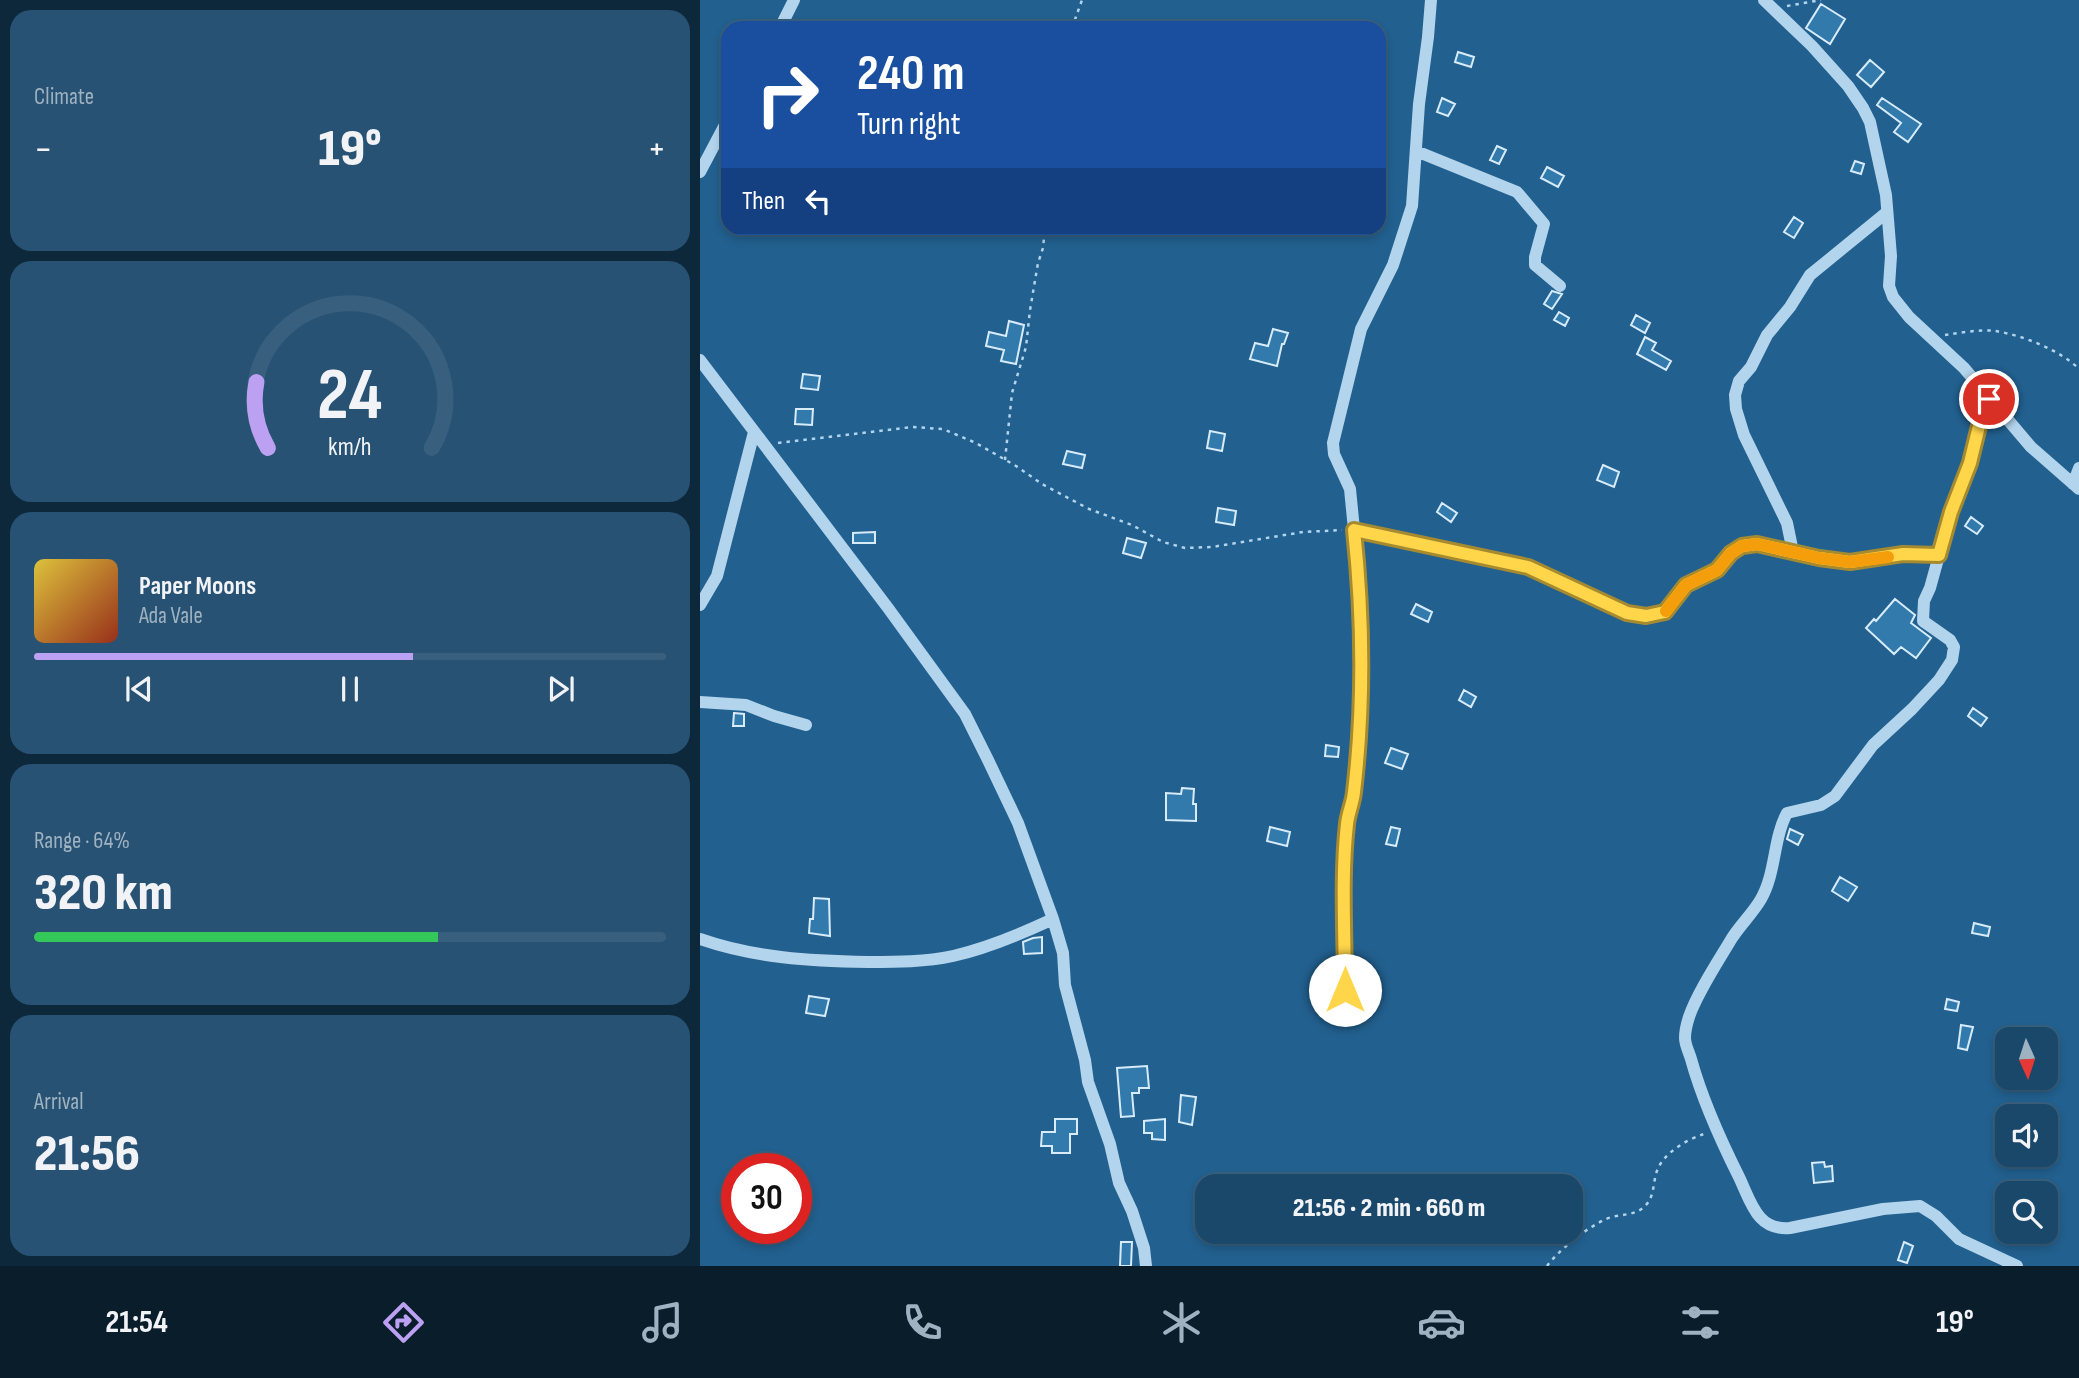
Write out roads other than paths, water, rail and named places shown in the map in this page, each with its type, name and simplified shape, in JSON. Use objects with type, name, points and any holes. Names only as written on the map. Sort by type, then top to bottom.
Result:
[{"type":"street","points":[[784,21],[794,0]]},
{"type":"street","points":[[1345,990],[1345,860],[1347,822],[1354,794],[1361,635],[1350,489],[1334,454],[1333,443],[1361,329],[1393,265],[1412,206],[1419,104],[1429,37],[1431,0]]},
{"type":"street","points":[[1769,4],[1831,66],[1863,108],[1875,140],[1885,195],[1891,256],[1889,286],[1892,297],[1909,317],[1964,368],[2031,447],[2076,486]]},
{"type":"street","points":[[700,172],[721,132]]},
{"type":"street","points":[[1416,151],[1517,192],[1544,224],[1535,265],[1560,286]]},
{"type":"street","points":[[1793,552],[1787,523],[1744,435],[1736,410],[1735,395],[1739,381],[1751,367],[1767,335],[1790,307],[1810,275],[1886,213]]},
{"type":"street","points":[[700,360],[888,608],[964,714],[1018,823],[1063,953],[1065,985],[1085,1060],[1088,1082],[1110,1144],[1119,1183],[1132,1210],[1144,1248],[1146,1266]]},
{"type":"street","points":[[1989,399],[1924,601],[1922,619],[1950,640],[1954,652],[1952,660],[1939,680],[1873,745],[1835,796],[1821,805],[1787,813],[1782,822],[1775,860],[1761,899],[1736,932],[1708,980],[1689,1017],[1685,1039],[1696,1079],[1717,1129],[1755,1209],[1769,1226],[1777,1229],[1790,1228],[1883,1209],[1920,1206],[1936,1216],[1959,1239],[2017,1266]]},
{"type":"street","points":[[700,605],[717,576],[754,432]]},
{"type":"street","points":[[2076,486],[2079,468]]},
{"type":"street","points":[[1354,530],[1528,567],[1627,613],[1646,616],[1665,612],[1686,585],[1717,570],[1731,553],[1742,546],[1757,544],[1850,562],[1903,554],[1939,555]]},
{"type":"street","points":[[700,702],[746,705],[806,724]]},
{"type":"street","points":[[700,939],[729,948],[813,961],[898,962],[953,956],[1007,939],[1053,919]]}]
